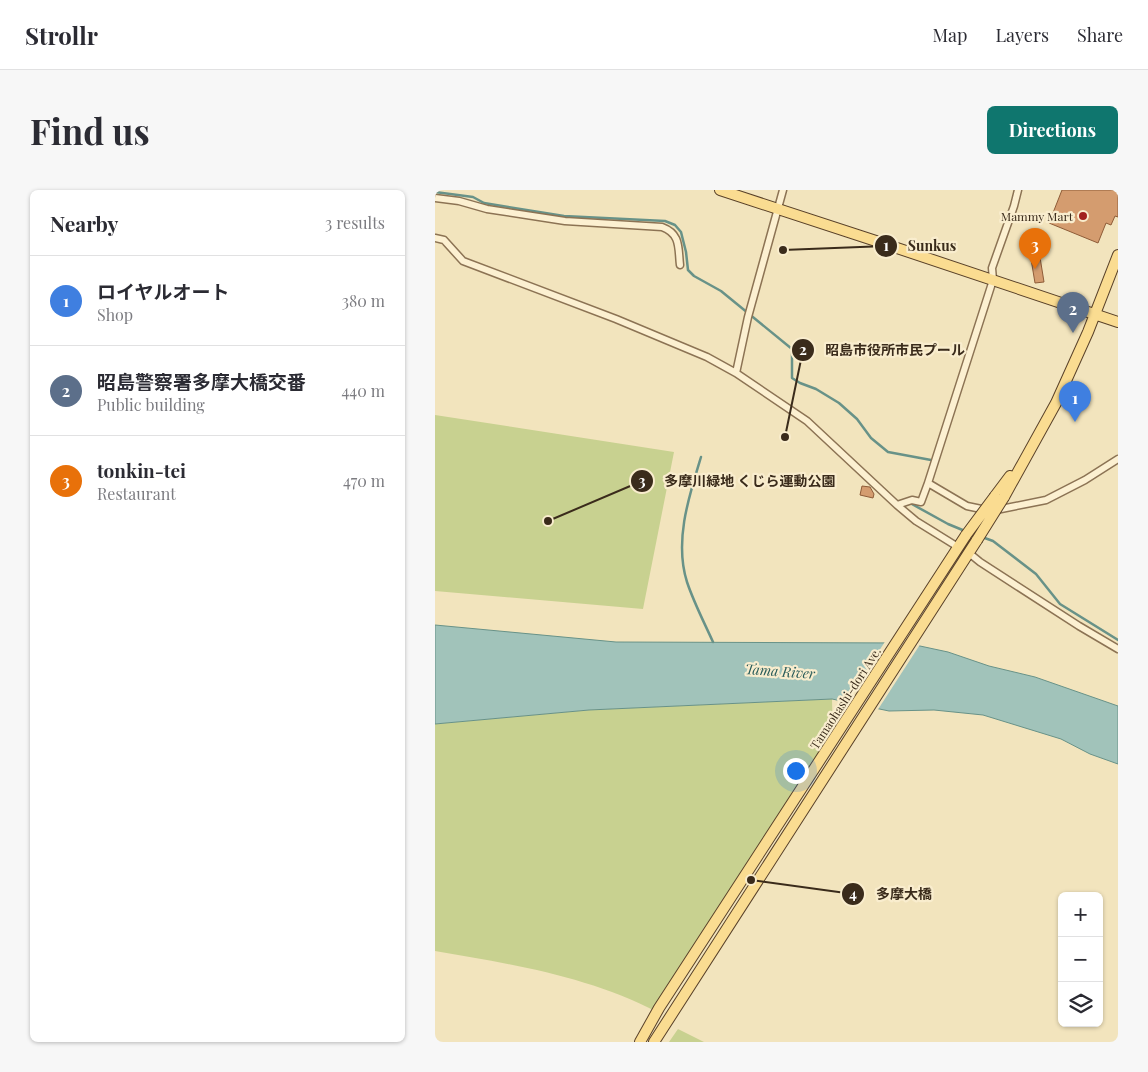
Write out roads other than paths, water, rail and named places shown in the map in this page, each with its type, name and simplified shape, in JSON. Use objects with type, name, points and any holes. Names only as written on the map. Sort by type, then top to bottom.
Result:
[{"type":"main road","points":[[720,190],[1118,322]]},
{"type":"main road","name":"Tamaohashi-dori Ave.","points":[[640,1042],[659,1008],[956,550],[966,535],[999,496],[1030,449],[1056,403],[1095,315],[1118,255]]},
{"type":"main road","name":"Tamaohashi-dori Ave.","points":[[653,1042],[967,556],[999,496]]},
{"type":"street","points":[[736,373],[747,317],[779,210],[783,190]]},
{"type":"street","points":[[899,503],[912,500],[921,502],[993,280],[992,268],[1018,190]]},
{"type":"street","points":[[435,198],[459,201],[487,209],[565,221],[662,226],[670,230],[677,238],[680,265]]},
{"type":"street","points":[[435,238],[444,240],[463,261],[625,322],[707,357],[736,373],[807,421],[899,503],[916,521],[956,550]]},
{"type":"street","points":[[928,483],[967,506],[991,510],[1046,500],[1117,461]]},
{"type":"street","points":[[967,556],[1118,649]]},
{"type":"water","name":"Tama River","points":[[435,625],[616,642],[906,643],[948,652],[989,666],[1035,677],[1118,706],[1118,764],[1090,754],[1061,739],[983,715],[934,710],[889,711],[832,699],[589,710],[435,724]]},
{"type":"waterway","points":[[435,192],[473,197],[484,203],[564,216],[665,221],[675,225],[681,232],[688,270],[694,276],[721,291],[792,349],[792,378],[816,389],[839,403],[857,419],[871,438],[888,452],[931,460]]},
{"type":"waterway","points":[[701,457],[688,503],[682,551],[687,582],[713,642]]},
{"type":"waterway","points":[[910,503],[965,531]]},
{"type":"waterway","points":[[982,537],[993,541],[1036,574],[1060,604],[1118,640]]},
{"type":"place","name":"Mammy Mart","points":[[1083,216]]},
{"type":"place","name":"Sunkus","points":[[783,250]]},
{"type":"place","name":"tonkin-tei","points":[[1035,269]]},
{"type":"place","name":"昭島警察署多摩大橋交番","points":[[1073,333]]},
{"type":"place","name":"ロイヤルオート","points":[[1075,422]]},
{"type":"place","name":"昭島市役所市民プール","points":[[785,437]]},
{"type":"place","name":"多摩川緑地 くじら運動公園","points":[[548,521]]},
{"type":"place","name":"多摩大橋","points":[[751,880]]}]
